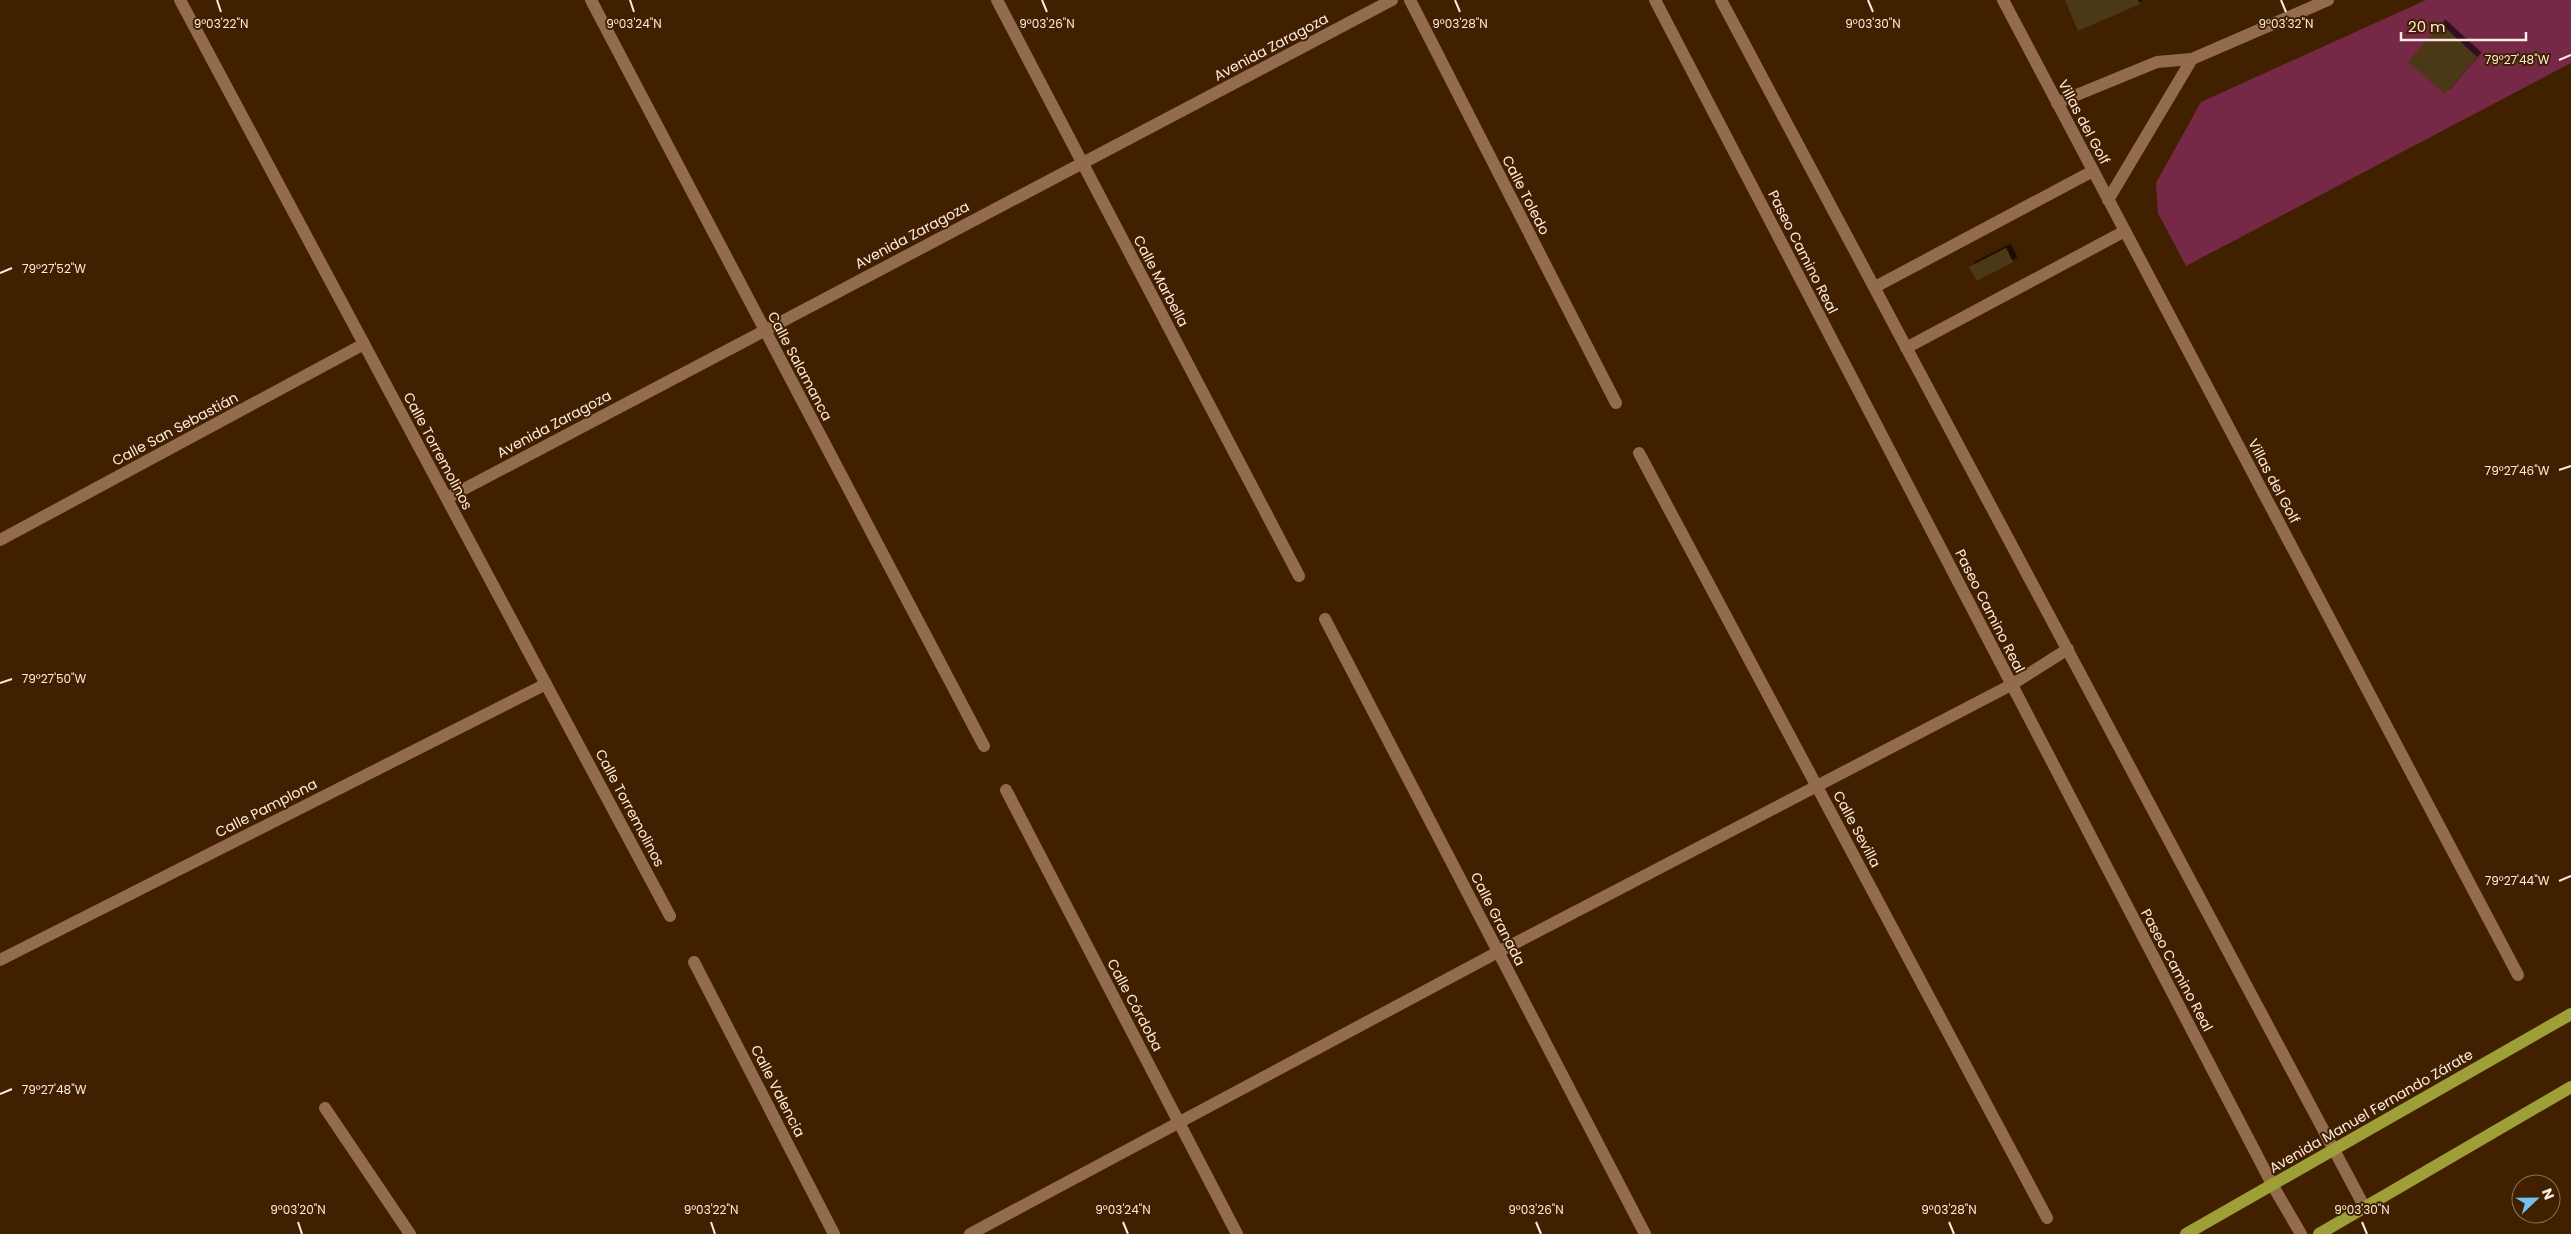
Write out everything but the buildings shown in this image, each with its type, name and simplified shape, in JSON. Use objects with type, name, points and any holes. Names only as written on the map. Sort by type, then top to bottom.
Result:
[{"type":"main road","name":"Avenida Manuel Fernando Zárate","points":[[2186,1234],[2571,1014]]},
{"type":"main road","points":[[2319,1234],[2571,1087]]},
{"type":"street","name":"Calle Torremolinos","points":[[180,0],[670,916]]},
{"type":"street","name":"Calle Salamanca","points":[[591,0],[984,746]]},
{"type":"street","name":"Calle Marbella","points":[[996,0],[1299,576]]},
{"type":"street","name":"Avenida Zaragoza","points":[[447,498],[1392,0]]},
{"type":"street","name":"Calle Toledo","points":[[1410,0],[1616,403]]},
{"type":"street","name":"Paseo Camino Real","points":[[1655,0],[2273,1186],[2301,1234]]},
{"type":"street","points":[[1721,0],[2365,1208]]},
{"type":"street","name":"Villas del Golf","points":[[2003,0],[2518,975]]},
{"type":"street","points":[[2057,103],[2157,62],[2192,59],[2328,0]]},
{"type":"street","points":[[2108,200],[2192,59]]},
{"type":"street","points":[[1875,287],[2093,171]]},
{"type":"street","points":[[1906,348],[2125,231]]},
{"type":"street","name":"Calle San Sebastián","points":[[0,540],[364,344]]},
{"type":"street","name":"Calle Sevilla","points":[[1639,453],[2047,1218]]},
{"type":"street","name":"Calle Granada","points":[[1325,619],[1645,1234]]},
{"type":"street","points":[[970,1234],[1498,952],[2012,685],[2068,650]]},
{"type":"street","name":"Calle Pamplona","points":[[0,960],[546,684]]},
{"type":"street","name":"Calle Córdoba","points":[[1006,790],[1237,1234]]},
{"type":"street","name":"Calle Valencia","points":[[694,962],[834,1234]]},
{"type":"street","points":[[325,1108],[410,1234]]},
{"type":"shaded area","points":[[2426,0],[2571,0],[2571,63],[2186,266],[2158,213],[2156,183],[2201,102]]}]
